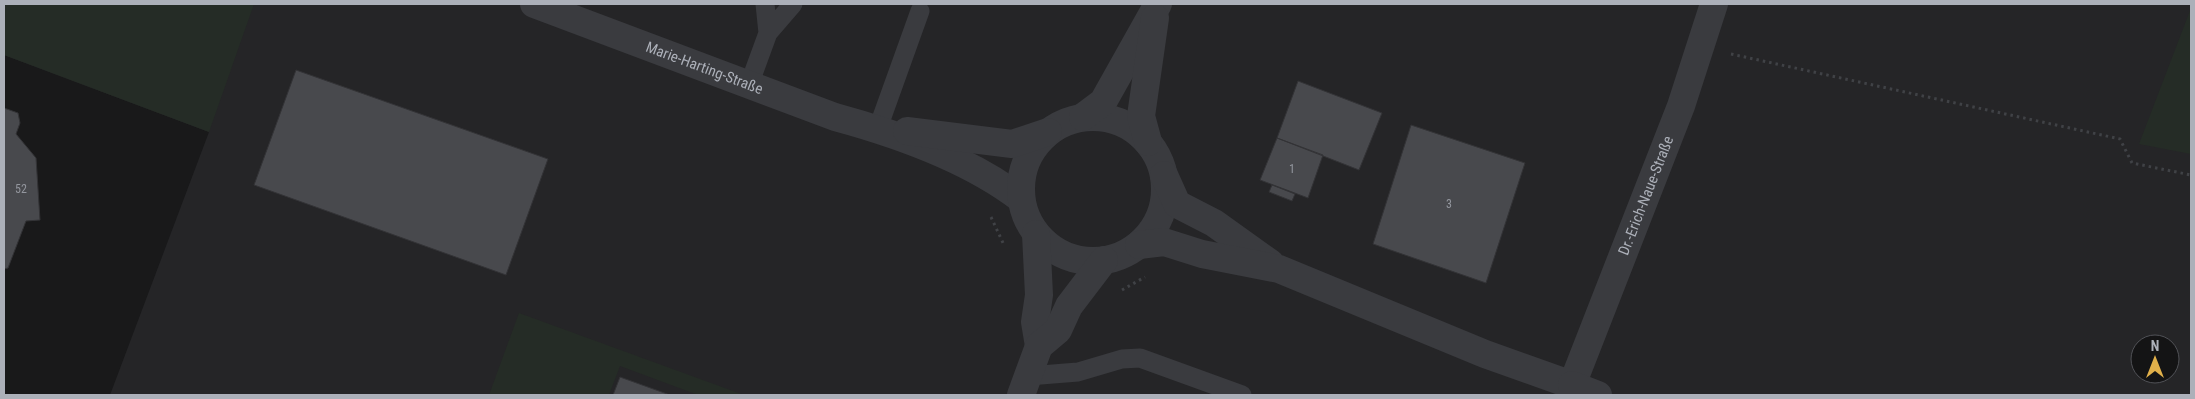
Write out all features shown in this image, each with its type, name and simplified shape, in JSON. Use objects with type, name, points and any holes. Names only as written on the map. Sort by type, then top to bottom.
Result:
[{"type":"street","name":"Marie-Harting-Straße","points":[[534,4],[835,117],[878,128]]},
{"type":"street","name":"Dr.-Erich-Naue-Straße","points":[[1572,385],[1681,106],[1714,4]]},
{"type":"street","points":[[1083,117],[1103,102],[1157,5]]},
{"type":"street","points":[[1148,142],[1142,116],[1157,5]]},
{"type":"street","points":[[878,128],[1012,144],[1048,132],[1065,122],[1083,117],[1101,117],[1118,122],[1134,130],[1148,142],[1158,157],[1177,204],[1214,224],[1280,269]]},
{"type":"street","points":[[878,128],[979,170],[1021,199]]},
{"type":"street","points":[[1048,132],[1035,145],[1026,162],[1021,180],[1021,199],[1026,217],[1036,234],[1050,247],[1066,257],[1085,261],[1104,260],[1123,255],[1139,245],[1152,231],[1161,214],[1165,195],[1164,175]]},
{"type":"street","points":[[1036,234],[1039,295],[1035,322],[1039,346]]},
{"type":"street","points":[[1139,245],[1164,242],[1202,254],[1280,269],[1485,354],[1598,395]]},
{"type":"street","points":[[1024,386],[1039,346],[1058,330],[1069,306],[1104,260]]},
{"type":"lane","points":[[765,4],[768,33]]},
{"type":"lane","points":[[749,85],[768,33],[793,4]]},
{"type":"lane","points":[[878,128],[920,11]]},
{"type":"lane","points":[[1024,386],[1122,359],[1140,358],[1242,395]]},
{"type":"path","points":[[1701,48],[2120,139],[2132,163],[2191,175]]},
{"type":"path","points":[[979,170],[974,186],[1008,254]]},
{"type":"path","points":[[1113,295],[1146,276]]},
{"type":"shaded area","points":[[4,4],[2191,4],[2191,395],[110,395],[209,132],[4,55]]},
{"type":"shaded area","points":[[4,4],[254,4],[209,132],[4,55]]},
{"type":"shaded area","points":[[2191,8],[2191,154],[2139,144]]},
{"type":"shaded area","points":[[519,313],[744,395],[698,395],[620,366],[609,395],[489,395]]},
{"type":"building","points":[[296,70],[548,159],[506,275],[254,185]]},
{"type":"building","points":[[1298,81],[1382,113],[1359,170],[1277,138]]},
{"type":"building","points":[[4,108],[18,113],[20,123],[16,134],[36,158],[40,220],[26,221],[8,268],[4,269]]},
{"type":"building","points":[[1411,125],[1525,163],[1486,283],[1373,244]]},
{"type":"building","points":[[1277,138],[1323,155],[1308,198],[1260,180]]},
{"type":"building","points":[[1272,185],[1295,194],[1292,201],[1269,192]]},
{"type":"building","points":[[620,377],[670,395],[613,395]]}]
